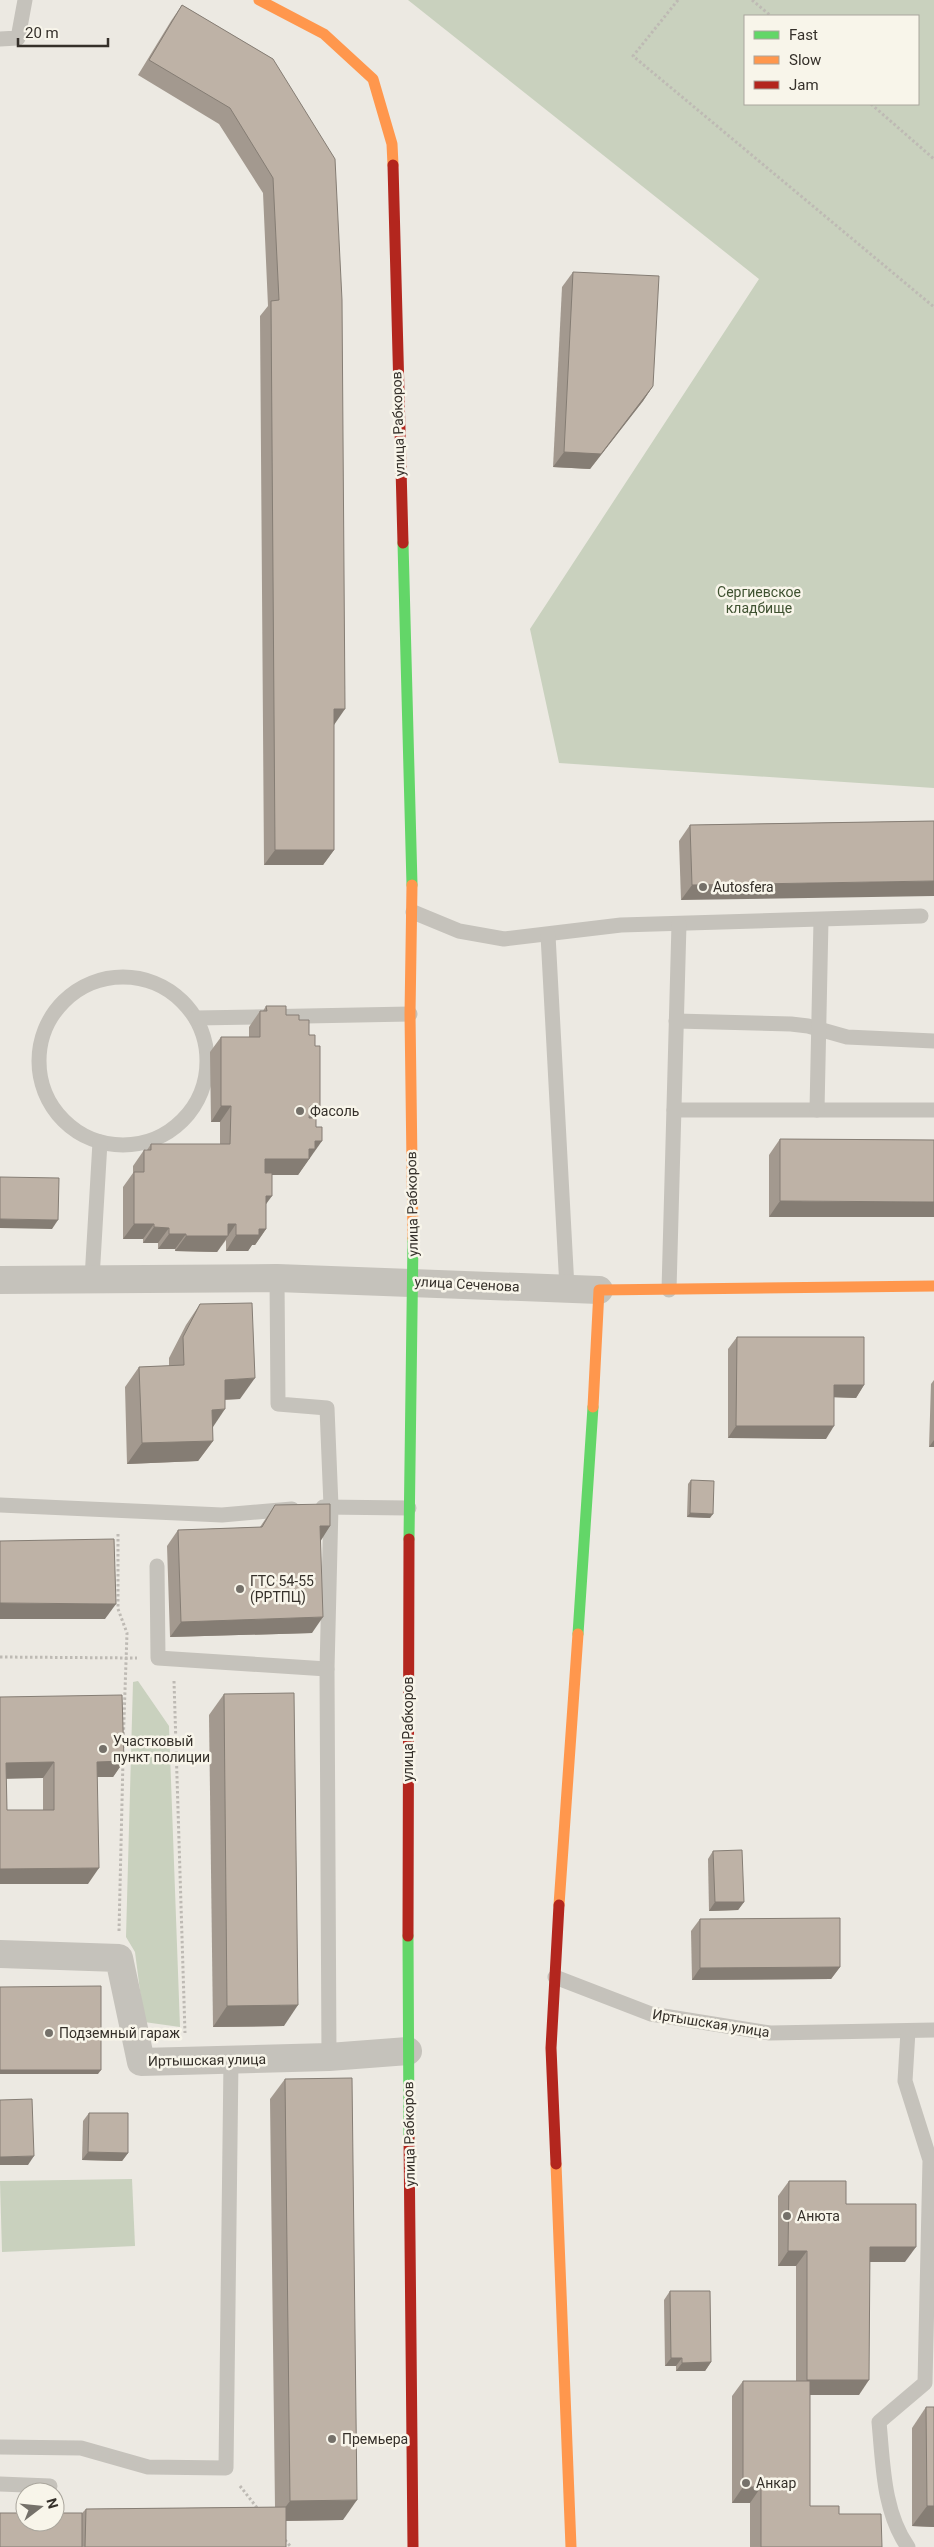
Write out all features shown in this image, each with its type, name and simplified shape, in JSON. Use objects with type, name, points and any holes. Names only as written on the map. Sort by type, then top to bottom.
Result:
[{"type":"street","name":"улица Рабкоров","points":[[259,0],[324,34],[373,79],[392,144],[412,912],[410,1014],[414,1281],[408,1508],[408,2051],[413,2547]]},
{"type":"street","name":"улица Сеченова","points":[[0,1280],[277,1278],[414,1281],[599,1290],[934,1286]]},
{"type":"street","points":[[571,2547],[551,2048],[559,1897],[591,1460],[599,1290]]},
{"type":"street","points":[[0,1954],[119,1958]]},
{"type":"street","name":"Иртышская улица","points":[[119,1958],[141,2062],[329,2057],[408,2051]]},
{"type":"lane","points":[[0,39],[18,38],[25,0]]},
{"type":"lane","points":[[412,912],[459,931],[504,939],[620,926],[921,916]]},
{"type":"lane","points":[[817,1110],[821,920]]},
{"type":"lane","points":[[669,1290],[679,924]]},
{"type":"lane","points":[[548,935],[567,1288]]},
{"type":"lane","points":[[123,976],[152,981],[161,986],[178,996],[196,1018],[206,1046],[206,1076],[196,1103],[177,1126],[158,1138],[130,1145],[100,1142],[83,1135],[60,1117],[43,1087],[38,1058],[45,1029],[60,1004],[94,981],[123,976]]},
{"type":"lane","points":[[196,1018],[410,1014]]},
{"type":"lane","points":[[676,1021],[791,1024],[847,1037],[934,1041]]},
{"type":"lane","points":[[674,1110],[934,1110]]},
{"type":"lane","points":[[92,1279],[100,1142]]},
{"type":"lane","points":[[277,1278],[278,1404],[327,1408],[331,1506],[327,1669],[329,2057]]},
{"type":"lane","points":[[0,1505],[222,1515],[331,1506],[408,1508]]},
{"type":"lane","points":[[156,1566],[166,1659],[327,1669]]},
{"type":"lane","name":"Иртышская улица","points":[[555,1978],[651,2014],[770,2033],[934,2030]]},
{"type":"lane","points":[[908,2031],[905,2081],[930,2160],[930,2384],[880,2422],[886,2494],[903,2540],[908,2547]]},
{"type":"lane","points":[[0,2447],[81,2448],[148,2467],[226,2468],[231,2060]]},
{"type":"lane","points":[[0,2484],[15,2485]]},
{"type":"path","points":[[678,0],[633,56],[934,307]]},
{"type":"path","points":[[752,0],[770,15]]},
{"type":"path","points":[[872,105],[934,159]]},
{"type":"path","points":[[118,1511],[118,1609],[127,1633],[119,1958]]},
{"type":"path","points":[[0,1657],[166,1659],[186,2061]]},
{"type":"path","points":[[226,2468],[259,2510]]},
{"type":"path","points":[[284,2540],[291,2547]]},
{"type":"green space","name":"Сергиевское кладбище","points":[[408,0],[934,0],[934,788],[559,763],[530,629],[759,279]]},
{"type":"green space","points":[[138,1681],[169,1726],[180,2027],[144,2022],[135,1952],[126,1937],[133,1682]]},
{"type":"green space","points":[[132,2179],[135,2246],[2,2252],[0,2181]]},
{"type":"building","points":[[182,5],[273,59],[335,159],[342,300],[345,709],[334,709],[334,850],[275,850],[271,301],[279,300],[273,178],[230,108],[149,60]]},
{"type":"building","points":[[573,272],[659,276],[653,386],[601,454],[564,452]]},
{"type":"building","points":[[934,821],[934,881],[692,885],[690,825]]},
{"type":"building","points":[[266,1006],[286,1006],[286,1015],[299,1015],[299,1020],[309,1020],[309,1035],[315,1035],[315,1046],[320,1046],[320,1106],[310,1106],[309,1118],[316,1118],[316,1127],[322,1127],[322,1141],[315,1141],[315,1149],[309,1149],[309,1159],[265,1159],[265,1173],[272,1173],[272,1196],[266,1196],[266,1229],[259,1229],[259,1235],[236,1235],[236,1224],[228,1224],[228,1236],[186,1236],[186,1234],[169,1234],[169,1228],[154,1227],[154,1224],[134,1224],[134,1172],[144,1172],[144,1150],[151,1150],[151,1144],[230,1144],[231,1106],[221,1106],[221,1037],[260,1037],[260,1011],[267,1011]]},
{"type":"building","points":[[780,1139],[934,1140],[934,1202],[780,1201]]},
{"type":"building","points":[[0,1177],[59,1178],[58,1220],[0,1219]]},
{"type":"building","points":[[252,1303],[255,1378],[225,1380],[225,1409],[212,1410],[213,1441],[142,1443],[139,1367],[184,1365],[183,1337],[200,1304]]},
{"type":"building","points":[[737,1337],[864,1337],[864,1385],[834,1385],[834,1426],[736,1426]]},
{"type":"building","points":[[691,1480],[714,1481],[713,1514],[690,1513]]},
{"type":"building","name":"ГТС 54-55 (РРТПЦ)","points":[[330,1504],[330,1526],[320,1526],[323,1617],[181,1622],[178,1530],[262,1527],[275,1505]]},
{"type":"building","points":[[114,1539],[116,1604],[0,1603],[0,1541]]},
{"type":"building","points":[[294,1693],[298,2005],[227,2006],[224,1694]]},
{"type":"building","points":[[122,1695],[124,1761],[97,1762],[99,1868],[0,1869],[0,1697]],"holes":[[[54,1762],[54,1810],[7,1810],[6,1763]]]},
{"type":"building","points":[[742,1850],[744,1902],[715,1902],[713,1851]]},
{"type":"building","points":[[840,1918],[840,1967],[700,1968],[700,1919]]},
{"type":"building","name":"Подземный гараж","points":[[101,1986],[101,2070],[0,2070],[0,1987]]},
{"type":"building","points":[[352,2078],[357,2500],[290,2501],[285,2079]]},
{"type":"building","points":[[32,2099],[34,2156],[0,2157],[0,2100]]},
{"type":"building","points":[[89,2113],[128,2113],[128,2153],[88,2152]]},
{"type":"building","points":[[789,2181],[846,2181],[846,2204],[916,2204],[916,2247],[870,2247],[869,2380],[807,2380],[807,2251],[788,2251]]},
{"type":"building","points":[[670,2291],[710,2291],[711,2362],[682,2363],[682,2358],[671,2358]]},
{"type":"building","points":[[743,2381],[810,2381],[810,2506],[839,2506],[839,2514],[881,2514],[882,2547],[761,2547],[761,2487],[743,2487]]},
{"type":"building","points":[[926,2407],[934,2407],[934,2506],[927,2506]]},
{"type":"building","points":[[286,2507],[286,2547],[85,2547],[86,2509]]},
{"type":"building","points":[[0,2513],[15,2513],[15,2532],[65,2532],[65,2513],[82,2513],[82,2547],[0,2547]]},
{"type":"traffic: fast","points":[[403,543],[412,885]]},
{"type":"traffic: fast","points":[[409,1539],[413,1239]]},
{"type":"traffic: fast","points":[[578,1634],[593,1407]]},
{"type":"traffic: fast","points":[[408,1936],[409,2137]]},
{"type":"traffic: slow","points":[[259,0],[324,34],[373,79],[392,144],[393,165]]},
{"type":"traffic: slow","points":[[412,885],[410,1014],[413,1239]]},
{"type":"traffic: slow","points":[[593,1407],[599,1290],[934,1286]]},
{"type":"traffic: slow","points":[[559,1905],[578,1634]]},
{"type":"traffic: slow","points":[[556,2164],[571,2547]]},
{"type":"traffic: jam","points":[[393,165],[403,543]]},
{"type":"traffic: jam","points":[[408,1936],[409,1539]]},
{"type":"traffic: jam","points":[[556,2164],[551,2048],[559,1905]]},
{"type":"traffic: jam","points":[[409,2137],[413,2547]]},
{"type":"place","name":"Autosfera","points":[[703,887]]},
{"type":"place","name":"Фасоль","points":[[300,1111]]},
{"type":"place","name":"ГТС 54-55 (РРТПЦ)","points":[[240,1589]]},
{"type":"place","name":"Участковый пункт полиции","points":[[103,1749]]},
{"type":"place","name":"Подземный гараж","points":[[49,2033]]},
{"type":"place","name":"Анюта","points":[[787,2216]]},
{"type":"place","name":"Премьера","points":[[332,2439]]},
{"type":"place","name":"Анкар","points":[[746,2483]]}]
